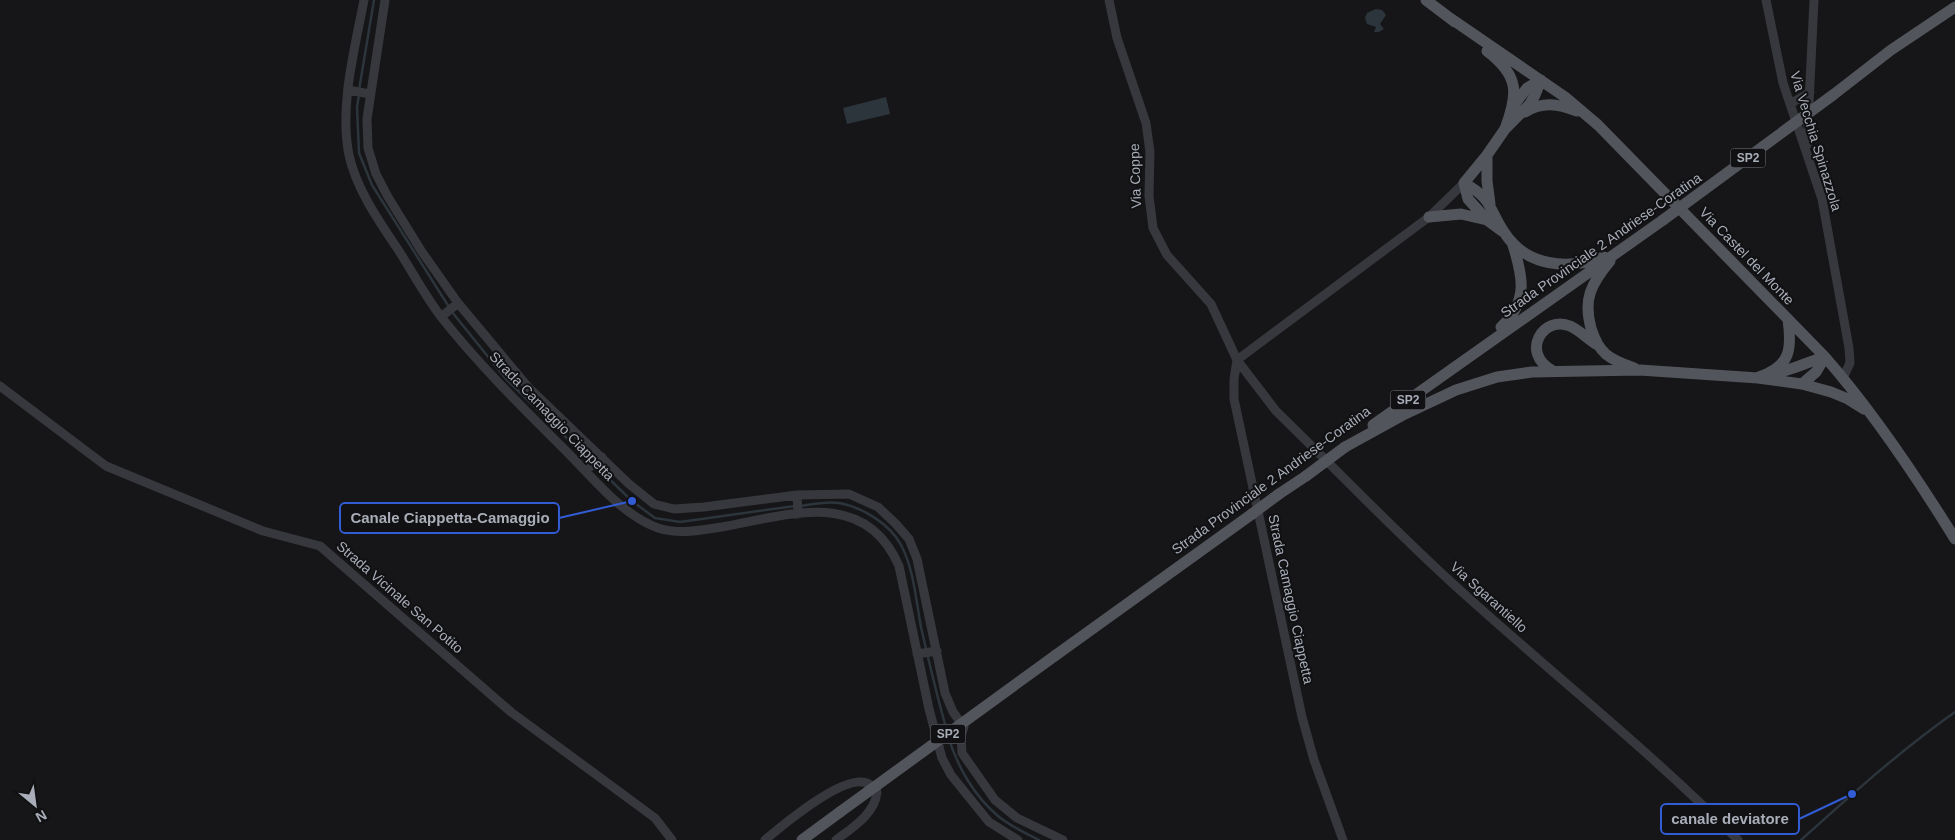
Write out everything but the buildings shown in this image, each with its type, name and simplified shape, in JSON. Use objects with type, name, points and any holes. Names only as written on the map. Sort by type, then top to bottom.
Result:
[{"type":"main road","points":[[1426,0],[1450,18],[1506,69],[1514,85],[1514,105]]},
{"type":"main road","name":"Strada Provinciale 2 Andriese-Coratina","points":[[802,840],[1306,476],[1375,423],[1663,220],[1891,50],[1955,7]]},
{"type":"main road","name":"Via Castel del Monte","points":[[1450,18],[1541,80],[1588,116],[1825,357],[1869,412],[1931,500],[1955,539]]},
{"type":"main road","points":[[1505,129],[1514,105],[1527,88],[1541,80]]},
{"type":"main road","points":[[1464,183],[1505,129],[1518,117],[1535,95],[1541,80]]},
{"type":"main road","points":[[1518,117],[1540,105],[1550,104],[1564,106],[1588,116]]},
{"type":"main road","points":[[1487,155],[1487,181],[1490,204]]},
{"type":"main road","points":[[1464,183],[1478,191],[1490,204],[1504,232],[1512,242],[1534,259],[1549,264],[1574,264],[1594,260],[1617,252]]},
{"type":"main road","points":[[1464,183],[1468,199],[1487,220],[1504,232]]},
{"type":"main road","points":[[1429,217],[1461,214],[1487,220]]},
{"type":"main road","points":[[1472,354],[1511,318],[1521,294],[1521,270],[1512,242]]},
{"type":"main road","points":[[1596,344],[1586,311],[1590,290],[1617,252]]},
{"type":"main road","points":[[1773,372],[1786,359],[1789,350],[1791,340],[1788,319]]},
{"type":"main road","points":[[1553,370],[1545,366],[1537,355],[1536,349],[1538,338],[1544,330],[1557,324],[1570,326],[1596,344],[1606,355],[1640,370]]},
{"type":"main road","points":[[1758,378],[1773,372],[1787,371],[1805,362],[1825,357]]},
{"type":"main road","points":[[1802,384],[1816,372],[1825,357]]},
{"type":"main road","points":[[1345,447],[1405,414],[1456,390],[1497,377],[1553,370],[1586,372],[1640,370],[1758,378],[1802,384],[1831,392],[1848,399],[1869,412]]},
{"type":"street","name":"Strada Camaggio Ciappetta","points":[[364,0],[346,107],[346,135],[349,155],[356,176],[388,234],[441,316],[489,373],[585,471],[628,512],[659,528],[686,533],[798,514],[832,512],[848,515],[881,536],[892,549],[899,566],[928,709],[942,758],[951,775],[989,822],[1018,840]]},
{"type":"street","points":[[385,0],[367,119],[368,148],[376,174],[422,252],[458,303],[528,387],[629,484],[654,504],[674,509],[797,495],[849,494],[878,507],[909,539],[917,559],[945,692],[953,712],[964,727],[961,736],[962,753],[994,800],[1018,818],[1062,840]]},
{"type":"street","name":"Via Coppe","points":[[1109,0],[1117,38],[1146,123],[1150,152],[1148,196],[1153,228],[1167,255],[1211,304],[1237,360]]},
{"type":"street","name":"Via Vecchia Spinazzola","points":[[1766,0],[1777,57],[1790,104],[1822,199],[1849,348],[1850,364],[1843,378]]},
{"type":"street","points":[[1806,148],[1814,0]]},
{"type":"street","points":[[348,90],[370,94]]},
{"type":"street","points":[[1790,104],[1810,92]]},
{"type":"street","points":[[1237,360],[1429,217],[1464,183]]},
{"type":"street","points":[[441,316],[458,303]]},
{"type":"street","name":"Strada Camaggio Ciappetta","points":[[1237,360],[1234,379],[1234,399],[1302,717],[1314,760],[1343,840]]},
{"type":"street","name":"Via Sgarantiello","points":[[1237,360],[1276,411],[1386,521],[1470,600],[1678,780],[1738,840]]},
{"type":"street","name":"Strada Vicinale San Potito","points":[[0,386],[106,466],[262,531],[320,546],[511,712],[656,818],[672,840]]},
{"type":"street","points":[[585,471],[602,456]]},
{"type":"street","points":[[797,495],[798,514]]},
{"type":"street","points":[[918,654],[937,651]]},
{"type":"street","points":[[764,840],[806,806],[855,782],[868,784],[877,792],[876,801],[864,816],[836,840]]},
{"type":"shaded area","points":[[1376,9],[1382,10],[1386,15],[1380,24],[1384,29],[1379,32],[1374,32],[1376,27],[1367,24],[1365,18],[1367,13]]},
{"type":"shaded area","points":[[886,97],[890,114],[847,124],[843,108]]},
{"type":"waterway","points":[[359,90],[374,0]]},
{"type":"waterway","points":[[359,95],[357,107],[359,153],[372,185],[449,307]]},
{"type":"waterway","points":[[452,312],[506,379],[632,501],[655,518],[680,522],[795,506]]},
{"type":"waterway","points":[[801,506],[830,502],[848,505],[874,518],[896,537],[905,554],[912,575],[921,627],[947,731]]},
{"type":"waterway","points":[[1801,840],[1896,757],[1955,712]]},
{"type":"waterway","points":[[948,736],[961,769],[981,799],[1003,820],[1039,840]]},
{"type":"place","name":"Canale Ciappetta-Camaggio","points":[[632,501]]},
{"type":"place","name":"canale deviatore","points":[[1852,794]]}]
